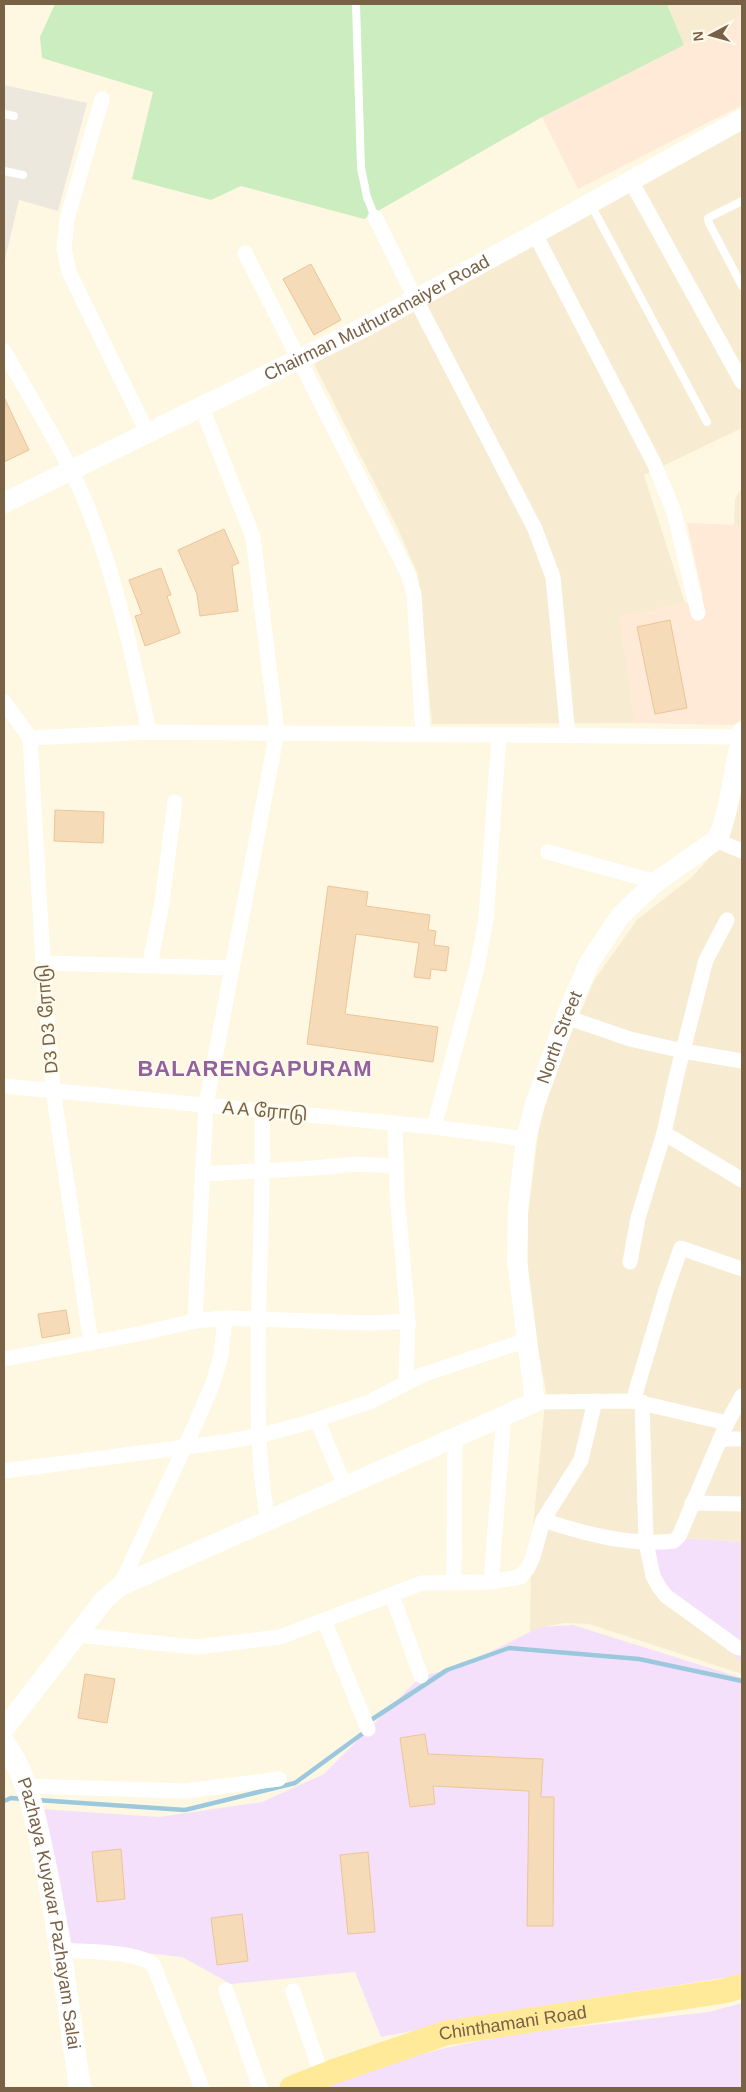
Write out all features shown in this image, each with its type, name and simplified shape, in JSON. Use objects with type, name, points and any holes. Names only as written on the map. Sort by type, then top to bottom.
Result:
[{"type":"main road","name":"Pazhaya Kuyavar Pazhayam Salai","points":[[7,1754],[25,1786],[34,1810],[53,1900],[80,2088]]},
{"type":"main road","name":"Chinthamani Road","points":[[292,2088],[446,2033],[715,1992],[742,1986]]},
{"type":"street","points":[[102,99],[66,219],[64,248],[69,272],[148,434]]},
{"type":"street","name":"Chairman Muthuramaiyer Road","points":[[4,503],[365,327],[414,298],[590,204],[742,119]]},
{"type":"street","points":[[631,181],[742,382]]},
{"type":"street","points":[[375,217],[414,298],[535,530],[553,577],[568,736]]},
{"type":"street","points":[[535,234],[654,463],[674,512],[698,613]]},
{"type":"street","points":[[245,254],[408,574],[414,594],[423,734]]},
{"type":"street","points":[[4,351],[71,470],[91,514],[111,571],[126,623],[149,732]]},
{"type":"street","points":[[195,1321],[206,1105],[278,732],[253,537],[202,408]]},
{"type":"street","points":[[4,702],[30,738],[149,732],[568,736],[741,734],[738,776],[721,831],[716,840],[742,851]]},
{"type":"street","points":[[434,1127],[477,967],[486,919],[499,734]]},
{"type":"street","name":"D3 D3 ரோடு","points":[[30,738],[42,963],[53,1090],[91,1343]]},
{"type":"street","points":[[150,964],[162,902],[175,802]]},
{"type":"street","name":"North Street","points":[[535,1402],[517,1262],[518,1209],[526,1139],[535,1104],[566,1017],[589,963],[621,915],[656,882],[716,840]]},
{"type":"street","points":[[548,852],[656,882]]},
{"type":"street","points":[[630,1262],[638,1218],[664,1132],[706,960],[727,920]]},
{"type":"street","points":[[42,963],[150,964],[232,968]]},
{"type":"street","points":[[566,1017],[630,1039],[683,1052],[742,1061]]},
{"type":"street","name":"A A ரோடு","points":[[4,1086],[395,1123],[526,1139]]},
{"type":"street","points":[[262,1110],[264,1170],[258,1321],[258,1436],[262,1490],[268,1520]]},
{"type":"street","points":[[395,1123],[396,1166],[408,1321],[406,1383]]},
{"type":"street","points":[[664,1132],[742,1180]]},
{"type":"street","points":[[202,1174],[356,1164],[396,1166]]},
{"type":"street","points":[[738,1648],[666,1596],[653,1576],[646,1542],[637,1402],[666,1290],[681,1248],[742,1268]]},
{"type":"street","points":[[4,1359],[143,1333],[195,1321],[224,1318],[258,1321],[370,1323],[408,1321]]},
{"type":"street","points":[[120,1586],[213,1383],[221,1355],[224,1318]]},
{"type":"street","points":[[4,1471],[258,1436],[317,1420],[369,1402],[454,1362],[527,1340]]},
{"type":"street","points":[[543,1520],[584,1534],[646,1542],[674,1541],[679,1536],[692,1503],[733,1420],[742,1396]]},
{"type":"street","points":[[78,1635],[196,1647],[280,1637],[422,1583],[454,1581],[491,1582],[520,1577],[528,1568],[543,1520],[581,1460],[595,1401]]},
{"type":"street","points":[[4,1729],[104,1600],[120,1586],[504,1415],[535,1402],[595,1401],[637,1402],[733,1420]]},
{"type":"street","points":[[491,1582],[504,1415]]},
{"type":"street","points":[[317,1420],[345,1486]]},
{"type":"street","points":[[454,1581],[455,1437]]},
{"type":"street","points":[[722,1439],[742,1439]]},
{"type":"street","points":[[692,1503],[742,1504]]},
{"type":"street","points":[[392,1595],[421,1676]]},
{"type":"street","points":[[324,1620],[368,1729]]},
{"type":"street","points":[[25,1786],[185,1791],[279,1780]]},
{"type":"street","points":[[60,1950],[126,1955],[143,1958],[153,1964],[202,2088]]},
{"type":"street","points":[[226,1990],[260,2088]]},
{"type":"street","points":[[293,1991],[322,2076]]},
{"type":"lane","points":[[356,4],[361,168],[367,197],[375,217]]},
{"type":"lane","points":[[4,114],[14,116]]},
{"type":"lane","points":[[4,171],[23,175]]},
{"type":"lane","points":[[742,201],[708,218],[709,223],[740,277],[742,286]]},
{"type":"lane","points":[[590,204],[707,422]]},
{"type":"shaded area","points":[[667,4],[742,4],[742,15],[684,45]]},
{"type":"shaded area","points":[[742,15],[742,105],[578,189],[542,117]]},
{"type":"shaded area","points":[[4,85],[87,103],[58,211],[19,200],[4,264]]},
{"type":"shaded area","points":[[742,127],[742,428],[644,475],[685,603],[620,617],[635,723],[432,724],[418,575],[398,529],[314,364]]},
{"type":"shaded area","points":[[742,487],[742,525],[734,525],[735,499]]},
{"type":"shaded area","points":[[687,523],[742,525],[742,720],[733,725],[635,723],[620,617],[685,603],[703,597]]},
{"type":"shaded area","points":[[742,784],[742,1542],[652,1536],[670,1596],[742,1663],[742,1674],[589,1624],[565,1623],[552,1625],[530,1634],[531,1548],[546,1391],[528,1297],[528,1215],[540,1118],[562,1055],[595,979],[637,920],[692,877],[722,844]]},
{"type":"shaded area","points":[[651,1536],[742,1542],[742,1663],[670,1596],[662,1585]]},
{"type":"shaded area","points":[[573,1625],[742,1678],[742,1975],[550,2005],[381,2037],[355,1972],[231,1984],[182,1957],[72,1945],[42,1809],[159,1817],[262,1802],[324,1774],[421,1676],[458,1668],[540,1627]]},
{"type":"shaded area","points":[[742,2003],[742,2088],[323,2088],[367,2069],[445,2048],[513,2034],[709,2012]]},
{"type":"green space","points":[[55,4],[667,4],[684,45],[542,117],[364,219],[241,186],[211,200],[132,179],[153,92],[42,58],[40,37]]},
{"type":"building","points":[[311,264],[341,320],[314,335],[283,279]]},
{"type":"building","points":[[4,397],[29,450],[4,462]]},
{"type":"building","points":[[224,529],[239,563],[232,566],[238,611],[200,616],[197,594],[178,550]]},
{"type":"building","points":[[161,568],[171,595],[167,596],[180,633],[145,646],[135,616],[142,614],[129,580]]},
{"type":"building","points":[[670,620],[687,708],[655,714],[637,627]]},
{"type":"building","points":[[55,810],[104,812],[103,843],[54,841]]},
{"type":"building","points":[[328,886],[368,892],[366,906],[430,915],[428,930],[436,931],[434,945],[449,947],[446,971],[431,969],[430,979],[414,977],[419,943],[356,934],[345,1014],[438,1027],[433,1062],[307,1044]]},
{"type":"building","points":[[66,1310],[70,1333],[42,1338],[38,1314]]},
{"type":"building","points":[[85,1674],[115,1679],[107,1723],[78,1718]]},
{"type":"building","points":[[425,1734],[428,1754],[543,1759],[541,1797],[554,1797],[553,1926],[527,1926],[529,1791],[433,1786],[435,1804],[410,1807],[400,1738]]},
{"type":"building","points":[[121,1849],[125,1899],[97,1902],[92,1852]]},
{"type":"building","points":[[368,1852],[375,1932],[348,1934],[340,1855]]},
{"type":"building","points":[[242,1914],[248,1961],[217,1965],[211,1918]]},
{"type":"waterway","points":[[368,1722],[447,1670],[509,1648],[639,1659],[742,1681]]},
{"type":"waterway","points":[[37,1800],[185,1810],[295,1783],[366,1731]]},
{"type":"waterway","points":[[4,1801],[11,1798],[22,1799]]},
{"type":"district","name":"BALARENGAPURAM","points":[[255,1068]]}]
